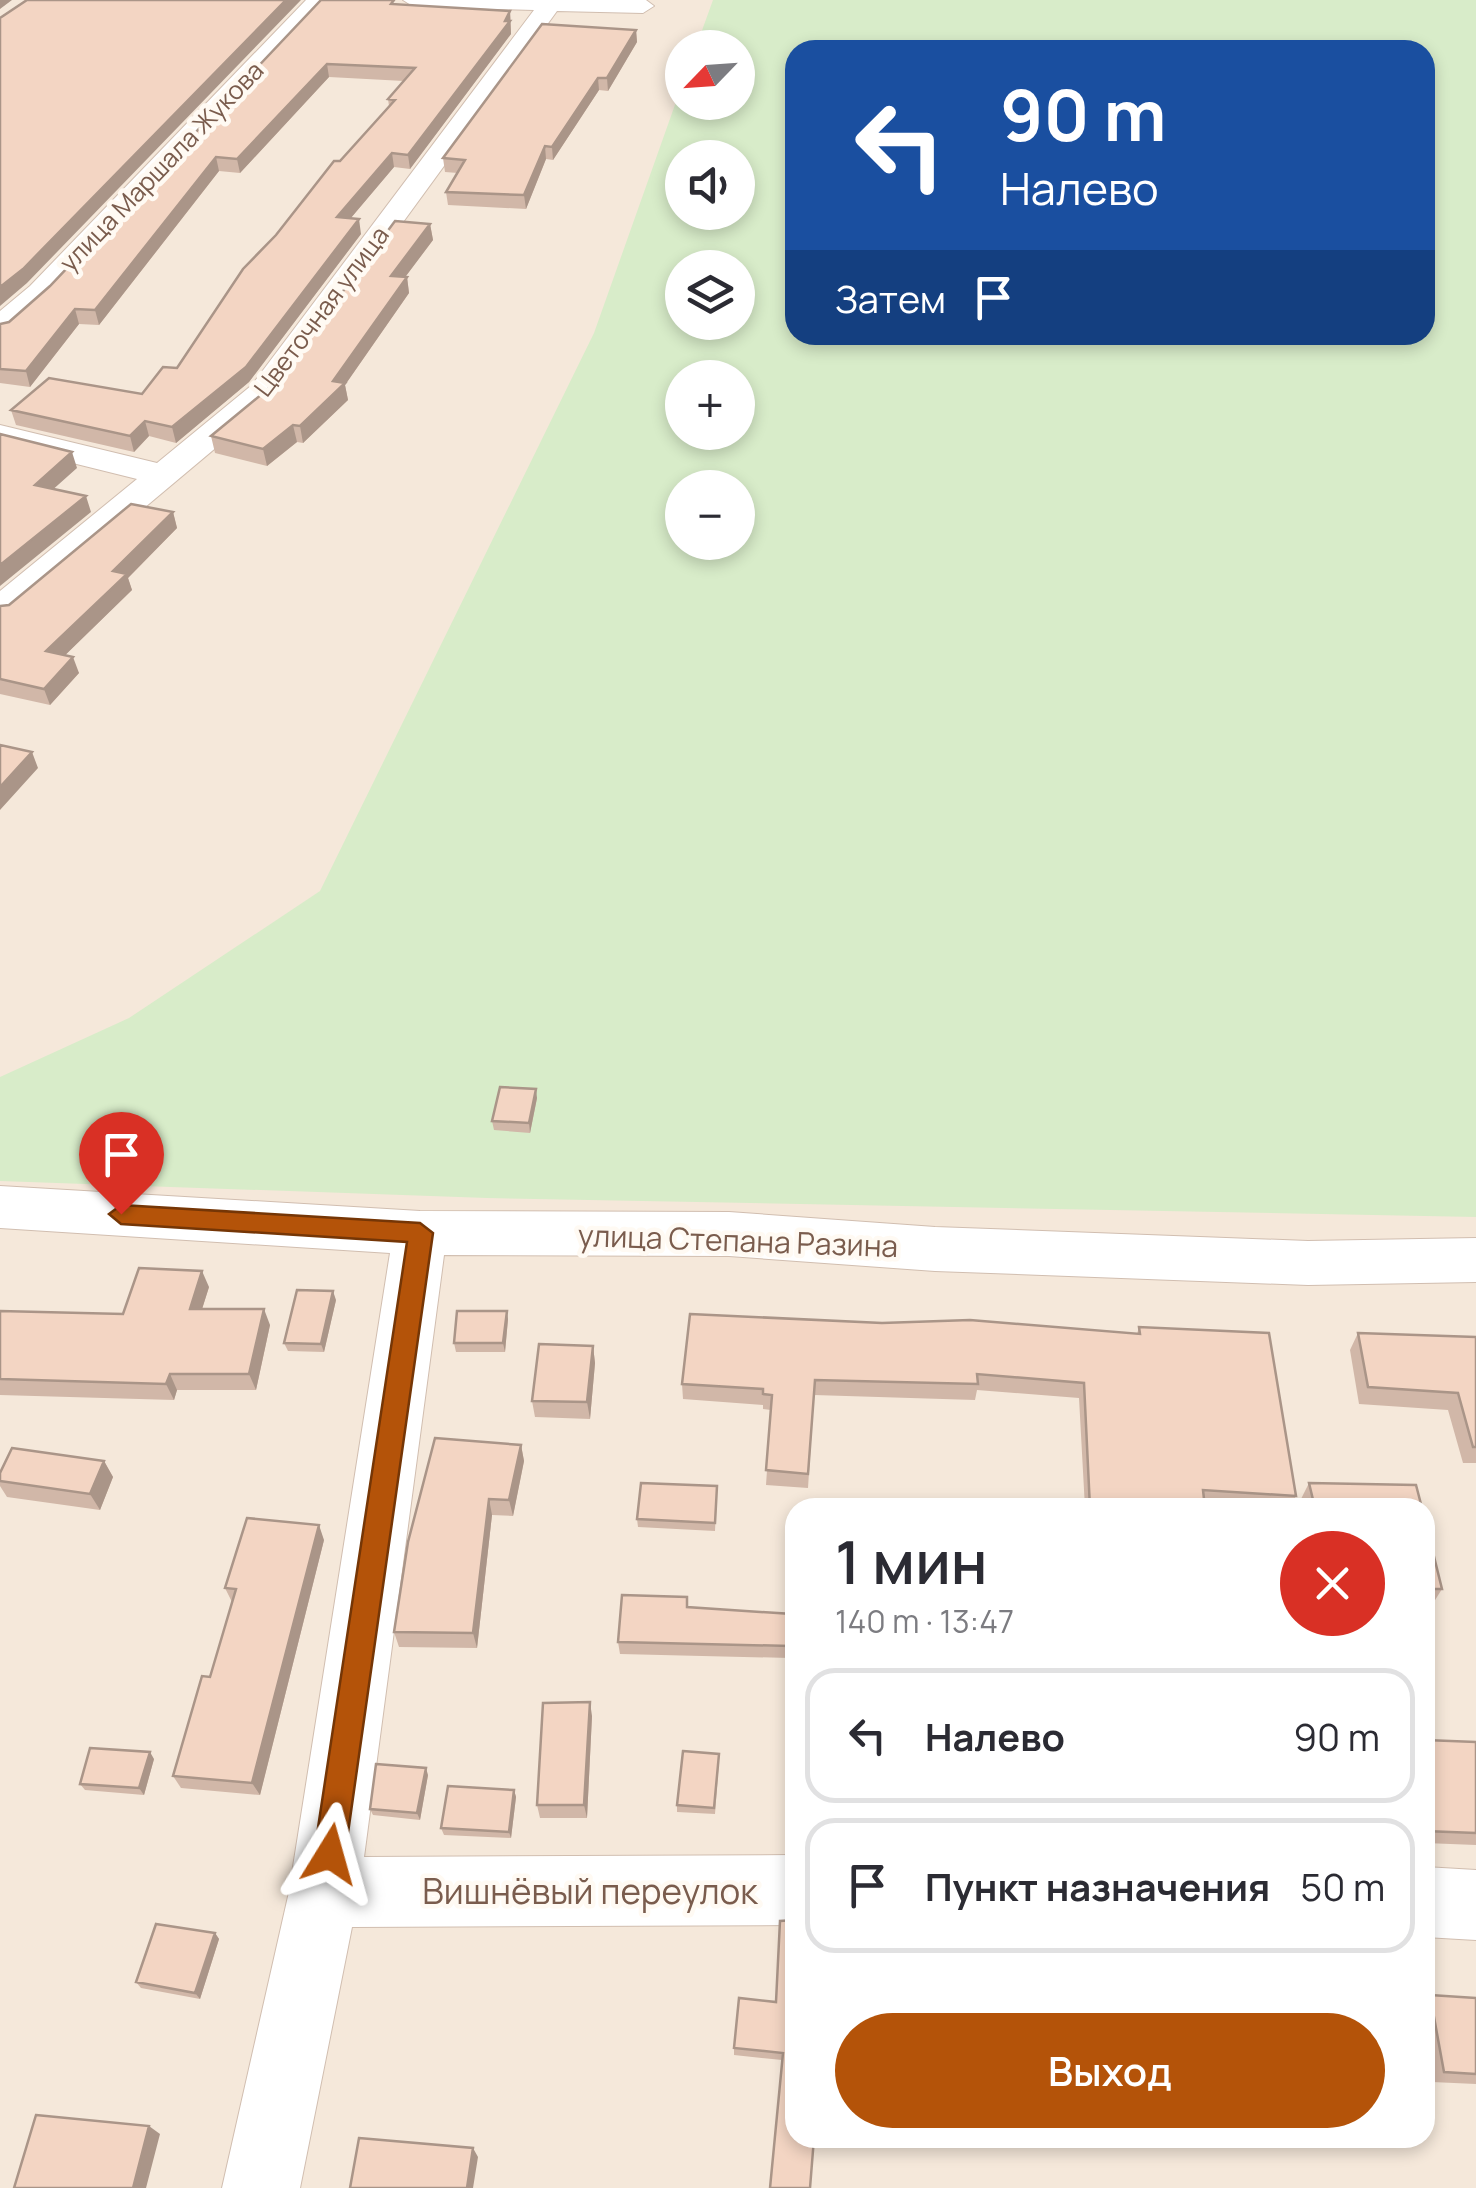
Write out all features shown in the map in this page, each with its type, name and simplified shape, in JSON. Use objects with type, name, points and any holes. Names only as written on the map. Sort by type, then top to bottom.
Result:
[{"type":"street","name":"улица Маршала Жукова","points":[[0,327],[41,292],[319,0]]},
{"type":"street","points":[[414,0],[643,6]]},
{"type":"street","name":"Цветочная улица","points":[[0,610],[263,392],[549,6]]},
{"type":"street","points":[[0,435],[161,474]]},
{"type":"street","name":"улица Степана Разина","points":[[0,1207],[420,1233],[729,1234],[935,1249],[1308,1264],[1476,1260]]},
{"type":"street","points":[[261,2188],[324,1892],[420,1233]]},
{"type":"street","name":"Вишнёвый переулок","points":[[324,1892],[785,1890]]},
{"type":"street","points":[[1435,1903],[1476,1905]]},
{"type":"shaded area","points":[[0,0],[1476,0],[1476,2188],[0,2188]]},
{"type":"green space","points":[[713,0],[1476,0],[1476,1217],[487,1198],[0,1181],[0,1077],[129,1018],[320,891],[594,333],[670,120],[755,120],[755,30],[702,30]]},
{"type":"building","points":[[27,0],[286,0],[23,269],[0,287],[0,18]]},
{"type":"building","points":[[321,0],[394,0],[391,4],[510,11],[505,21],[510,21],[408,155],[392,153],[337,217],[359,219],[246,367],[172,427],[145,421],[130,436],[11,410],[49,378],[142,394],[163,367],[177,368],[243,269],[276,235],[334,161],[340,161],[395,100],[388,99],[415,68],[327,64],[237,159],[216,157],[95,310],[75,309],[26,371],[0,369],[0,324],[9,322],[50,286]]},
{"type":"building","points":[[542,24],[636,30],[607,78],[598,78],[552,147],[545,146],[524,195],[446,192],[465,160],[443,158]]},
{"type":"building","points":[[395,221],[430,224],[391,276],[407,277],[333,381],[345,383],[300,426],[293,425],[263,449],[211,436],[274,384]]},
{"type":"building","points":[[0,434],[72,452],[35,485],[86,496],[0,565]]},
{"type":"building","points":[[131,504],[173,512],[113,571],[127,574],[46,651],[73,657],[44,689],[0,679],[0,606],[9,605]]},
{"type":"building","points":[[0,745],[32,752],[0,787]]},
{"type":"building","points":[[500,1087],[536,1089],[529,1123],[492,1121]]},
{"type":"building","points":[[139,1268],[202,1271],[190,1309],[264,1309],[249,1374],[170,1374],[166,1384],[0,1379],[0,1311],[123,1314]]},
{"type":"building","points":[[297,1290],[333,1291],[321,1344],[284,1343]]},
{"type":"building","points":[[457,1311],[507,1311],[503,1343],[454,1343]]},
{"type":"building","points":[[690,1314],[882,1323],[970,1320],[1140,1334],[1139,1327],[1269,1333],[1296,1496],[1203,1490],[1204,1498],[1090,1498],[1084,1383],[977,1374],[978,1384],[815,1380],[808,1474],[766,1470],[772,1395],[763,1394],[763,1389],[682,1384]]},
{"type":"building","points":[[1358,1333],[1476,1337],[1476,1447],[1458,1393],[1368,1387]]},
{"type":"building","points":[[539,1344],[593,1346],[587,1402],[532,1401]]},
{"type":"building","points":[[435,1438],[521,1445],[509,1500],[489,1499],[473,1633],[394,1632],[408,1542]]},
{"type":"building","points":[[12,1448],[104,1461],[90,1494],[0,1481]]},
{"type":"building","points":[[641,1483],[717,1486],[715,1523],[637,1519]]},
{"type":"building","points":[[1309,1483],[1416,1485],[1419,1498],[1313,1498]]},
{"type":"building","points":[[247,1518],[319,1525],[252,1783],[173,1776],[202,1676],[210,1677],[236,1589],[225,1588]]},
{"type":"building","points":[[1435,1561],[1442,1589],[1435,1589]]},
{"type":"building","points":[[622,1595],[687,1597],[687,1607],[785,1614],[785,1646],[618,1642]]},
{"type":"building","points":[[590,1702],[584,1805],[537,1805],[543,1703]]},
{"type":"building","points":[[1435,1740],[1476,1742],[1476,1833],[1435,1831]]},
{"type":"building","points":[[90,1748],[150,1752],[139,1788],[80,1784]]},
{"type":"building","points":[[683,1751],[719,1754],[714,1808],[677,1805]]},
{"type":"building","points":[[376,1764],[426,1768],[417,1813],[370,1809]]},
{"type":"building","points":[[448,1786],[514,1790],[509,1832],[441,1828]]},
{"type":"building","points":[[780,1921],[785,1921],[785,2148],[813,2148],[810,2188],[770,2188],[783,2053],[734,2048],[739,1998],[776,2002]]},
{"type":"building","points":[[156,1924],[215,1933],[195,1993],[136,1982]]},
{"type":"building","points":[[1435,1995],[1476,1998],[1476,2074],[1444,2072],[1435,2022]]},
{"type":"building","points":[[36,2115],[149,2126],[133,2188],[14,2188]]},
{"type":"building","points":[[359,2138],[473,2148],[467,2188],[350,2188]]},
{"type":"route","points":[[121,1214],[420,1233],[330,1854]]}]
